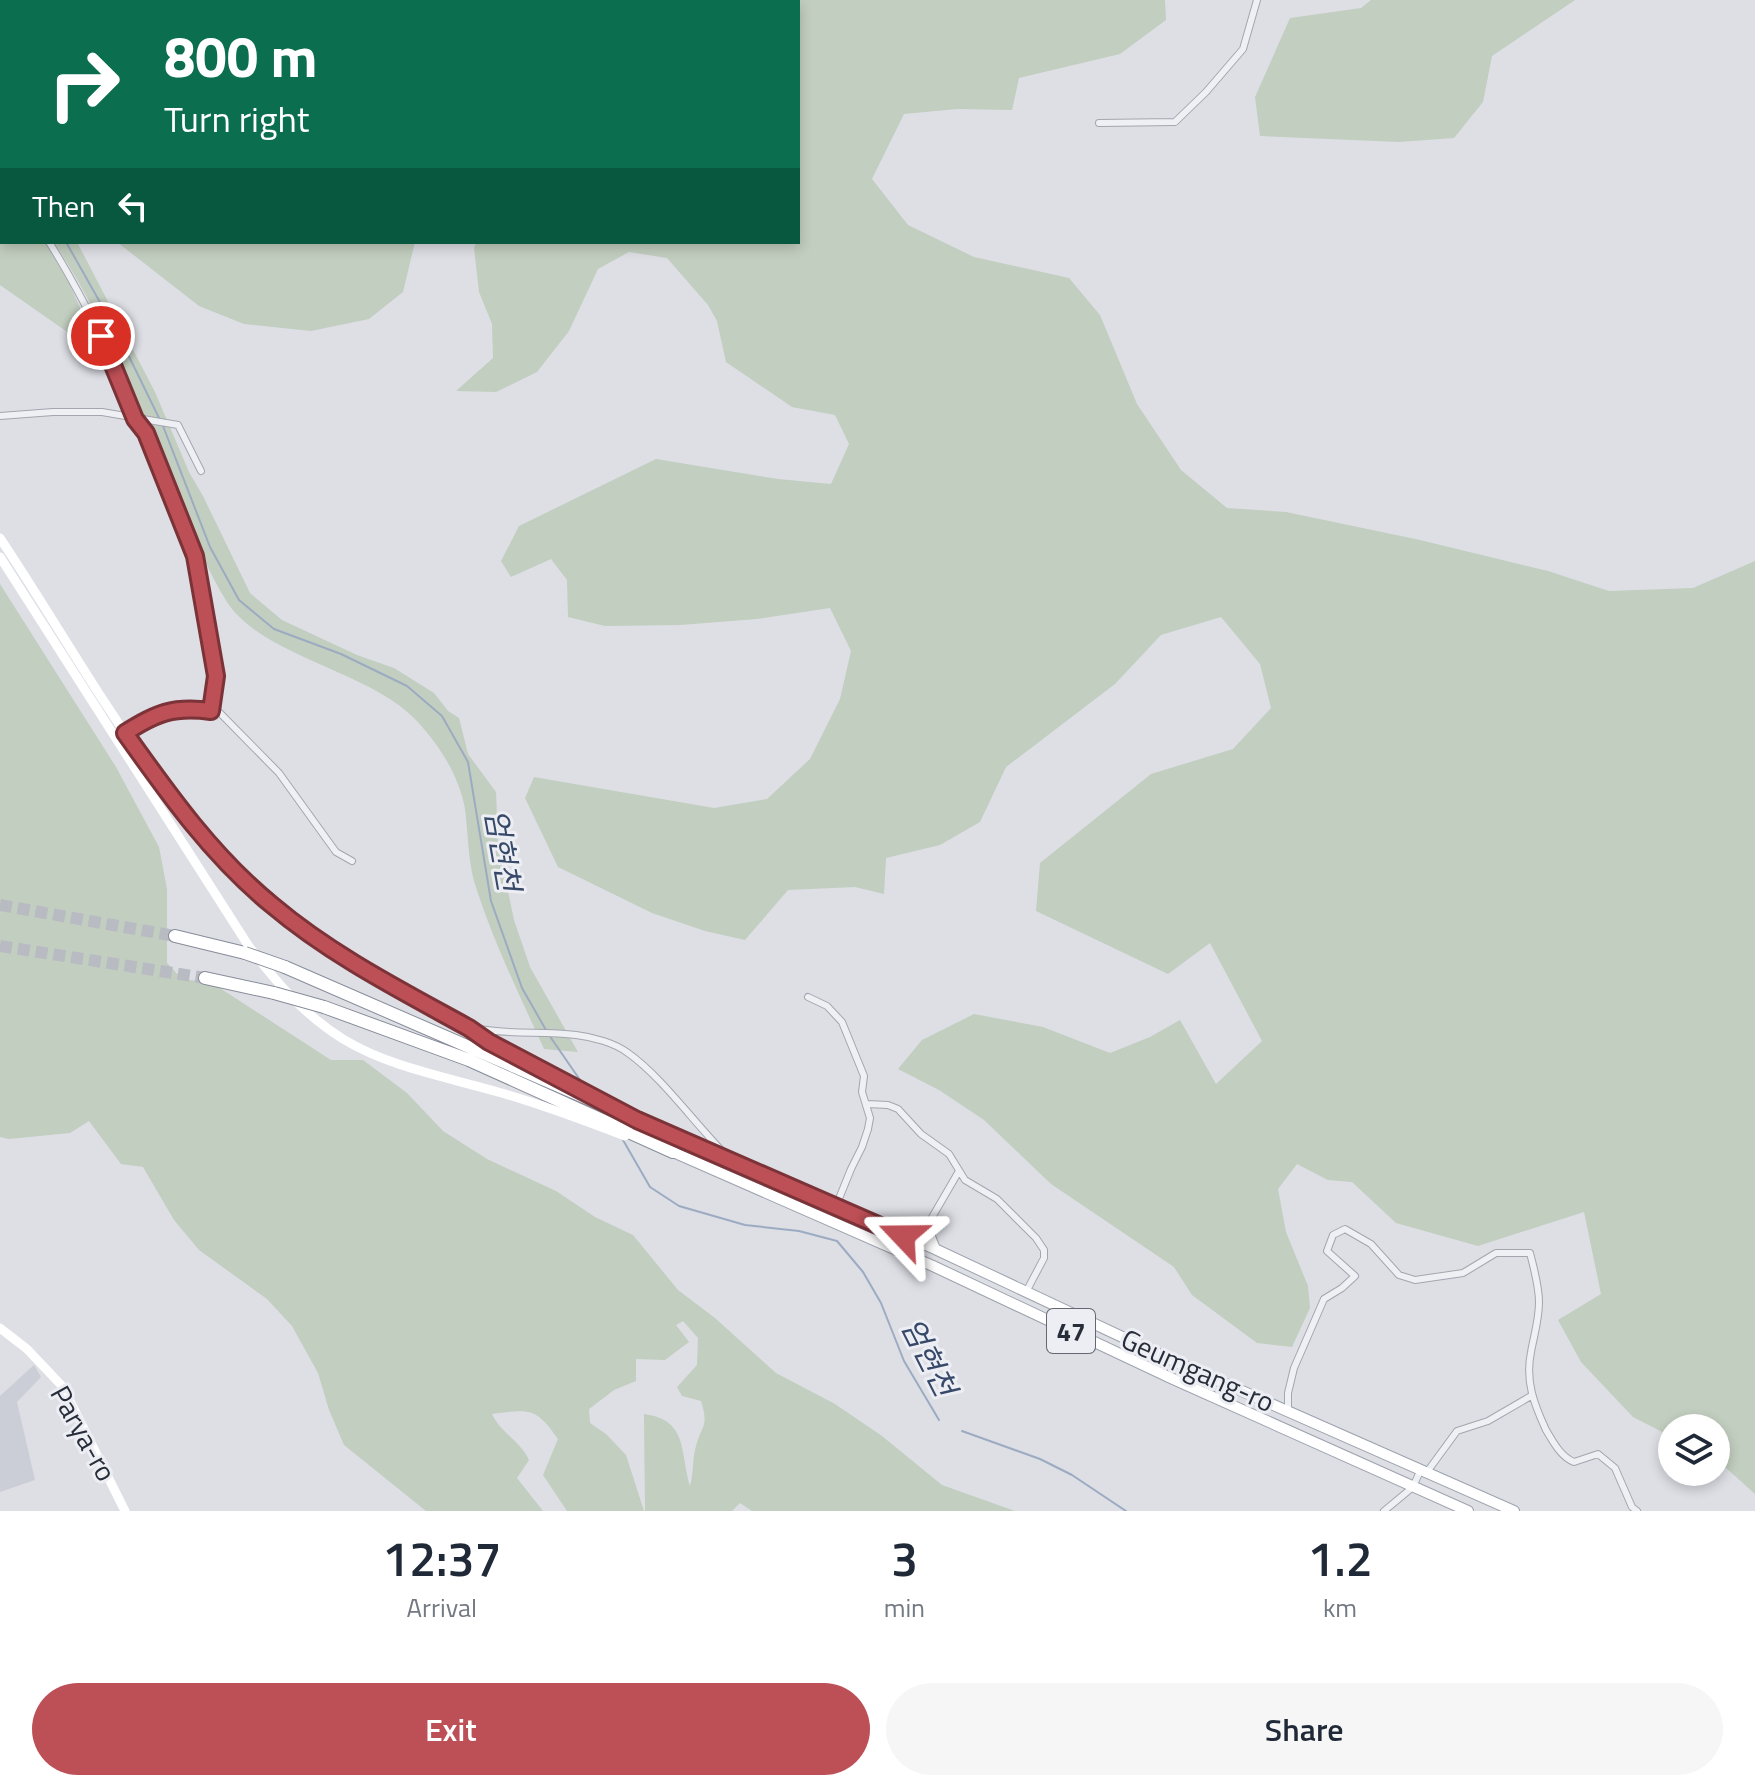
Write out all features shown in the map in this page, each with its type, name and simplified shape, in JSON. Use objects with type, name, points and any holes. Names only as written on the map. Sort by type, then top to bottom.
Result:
[{"type":"highway","name":"47","points":[[175,936],[245,953],[285,967],[550,1079],[637,1120]]},
{"type":"highway","name":"47","points":[[205,978],[324,1007],[456,1055],[574,1112],[665,1150]]},
{"type":"main road","points":[[0,538],[125,733],[167,792],[208,842],[271,905],[345,956],[550,1079]]},
{"type":"main road","points":[[0,557],[248,945],[294,1002],[344,1040],[393,1062],[574,1112]]},
{"type":"main road","name":"Geumgang-ro","points":[[637,1120],[918,1241],[1026,1293],[1514,1511]]},
{"type":"main road","name":"Geumgang-ro","points":[[665,1150],[909,1257],[1468,1511]]},
{"type":"main road","points":[[903,1236],[927,1229],[935,1249]]},
{"type":"main road","name":"Parya-ro","points":[[0,1328],[27,1349],[63,1387],[125,1511]]},
{"type":"street","points":[[1099,123],[1175,122],[1243,49],[1257,0]]},
{"type":"street","points":[[50,244],[101,336],[135,419],[146,433],[195,556],[216,676],[211,711]]},
{"type":"street","points":[[0,416],[102,412],[178,425],[201,471]]},
{"type":"street","points":[[125,733],[154,715],[169,710],[219,712],[279,773],[336,852],[352,861]]},
{"type":"street","points":[[808,997],[827,1006],[842,1022],[853,1053],[862,1067],[862,1092],[870,1118],[862,1147],[836,1207]]},
{"type":"street","points":[[469,1028],[532,1035],[576,1035],[627,1052],[734,1163]]},
{"type":"street","points":[[867,1104],[898,1109],[921,1134],[949,1154],[965,1180],[997,1199],[1044,1250],[1044,1258],[1026,1293]]},
{"type":"street","points":[[909,1257],[959,1171]]},
{"type":"street","points":[[1288,1410],[1288,1393],[1294,1368],[1324,1299],[1355,1276],[1327,1251],[1333,1235],[1345,1229],[1371,1244],[1399,1275],[1415,1280],[1463,1273],[1496,1253],[1530,1253],[1539,1298],[1538,1324],[1530,1354],[1528,1379],[1531,1396],[1549,1435],[1565,1458],[1574,1462],[1598,1454],[1615,1468],[1634,1510]]},
{"type":"street","points":[[1384,1511],[1413,1487],[1457,1431],[1488,1421],[1531,1396]]},
{"type":"shaded area","points":[[34,1365],[41,1377],[17,1402],[35,1480],[0,1492],[0,1396]]},
{"type":"green space","points":[[800,0],[1165,0],[1166,20],[1120,54],[1019,78],[1012,110],[957,109],[904,114],[872,179],[908,225],[974,257],[1069,278],[1100,315],[1137,404],[1181,470],[1227,508],[1286,512],[1420,540],[1548,571],[1609,591],[1693,588],[1755,561],[1755,1494],[1730,1472],[1730,1414],[1658,1414],[1658,1430],[1633,1417],[1581,1362],[1558,1320],[1601,1294],[1584,1212],[1478,1246],[1396,1223],[1352,1182],[1328,1180],[1297,1164],[1278,1189],[1286,1232],[1308,1286],[1310,1308],[1292,1347],[1257,1343],[1192,1295],[1174,1267],[1051,1184],[984,1120],[939,1090],[898,1069],[922,1040],[974,1014],[1043,1027],[1110,1053],[1150,1037],[1180,1020],[1216,1084],[1262,1041],[1210,943],[1168,974],[1036,911],[1040,863],[1151,774],[1233,749],[1271,708],[1260,664],[1221,617],[1161,635],[1115,684],[1006,767],[980,822],[940,845],[886,858],[884,894],[855,887],[788,890],[745,940],[705,931],[652,913],[558,867],[525,798],[534,777],[714,808],[767,799],[810,759],[840,699],[851,651],[830,608],[757,619],[680,625],[605,626],[568,617],[567,580],[551,559],[511,577],[501,561],[519,526],[656,459],[778,479],[831,484],[849,444],[835,415],[792,407],[726,362],[717,321],[708,305],[667,258],[629,252],[598,269],[569,331],[537,372],[496,392],[456,391],[493,358],[492,324],[479,292],[475,244],[800,244]]},
{"type":"green space","points":[[1371,0],[1575,0],[1492,56],[1483,102],[1454,138],[1399,142],[1260,136],[1255,97],[1290,18],[1361,8]]},
{"type":"green space","points":[[0,244],[46,244],[85,319],[73,336],[0,285]]},
{"type":"green space","points":[[55,244],[78,244],[155,392],[189,472],[250,593],[282,620],[357,655],[394,668],[434,693],[448,711],[459,718],[468,754],[496,792],[498,843],[514,920],[530,967],[578,1052],[544,1049],[481,903],[472,872],[462,796],[453,772],[433,740],[396,703],[265,637],[243,621],[227,602],[207,565],[158,447],[78,281]]},
{"type":"green space","points":[[120,244],[415,244],[403,292],[369,319],[311,331],[244,324],[199,306]]},
{"type":"green space","points":[[0,584],[116,767],[159,847],[167,889],[167,963],[182,979],[212,983],[331,1060],[363,1060],[407,1093],[443,1131],[487,1159],[556,1191],[595,1217],[633,1235],[678,1290],[715,1318],[776,1373],[835,1404],[882,1436],[942,1485],[1015,1511],[752,1511],[740,1503],[732,1511],[645,1511],[644,1414],[658,1417],[675,1430],[683,1449],[690,1486],[695,1451],[704,1425],[701,1401],[682,1396],[677,1387],[697,1365],[698,1338],[683,1321],[676,1325],[689,1342],[665,1360],[636,1359],[636,1381],[614,1390],[589,1409],[590,1423],[606,1434],[626,1455],[644,1511],[567,1511],[543,1475],[558,1439],[537,1416],[515,1411],[492,1414],[529,1460],[517,1478],[543,1511],[426,1511],[344,1445],[318,1373],[292,1326],[267,1299],[199,1250],[174,1220],[143,1167],[121,1164],[89,1121],[70,1133],[9,1139],[0,1137]]},
{"type":"waterway","name":"엄현천","points":[[67,244],[119,336],[160,420]]},
{"type":"waterway","name":"엄현천","points":[[163,426],[210,547],[239,600],[274,629],[341,654],[407,686],[442,716],[468,762],[491,901],[522,988],[546,1030]]},
{"type":"waterway","name":"엄현천","points":[[549,1035],[589,1093]]},
{"type":"waterway","name":"엄현천","points":[[623,1140],[650,1187],[679,1206],[745,1225],[799,1231],[837,1241],[863,1272],[881,1303],[904,1361],[939,1420]]},
{"type":"waterway","name":"엄현천","points":[[962,1431],[1040,1459],[1072,1475],[1126,1511]]},
{"type":"tunnel","points":[[0,905],[175,936]]},
{"type":"tunnel","points":[[0,946],[205,978]]},
{"type":"route","points":[[101,336],[189,536],[211,636],[216,676],[211,711],[169,710],[154,715],[125,733],[167,792],[225,861],[271,905],[310,934],[489,1042],[637,1120],[903,1236]]}]
